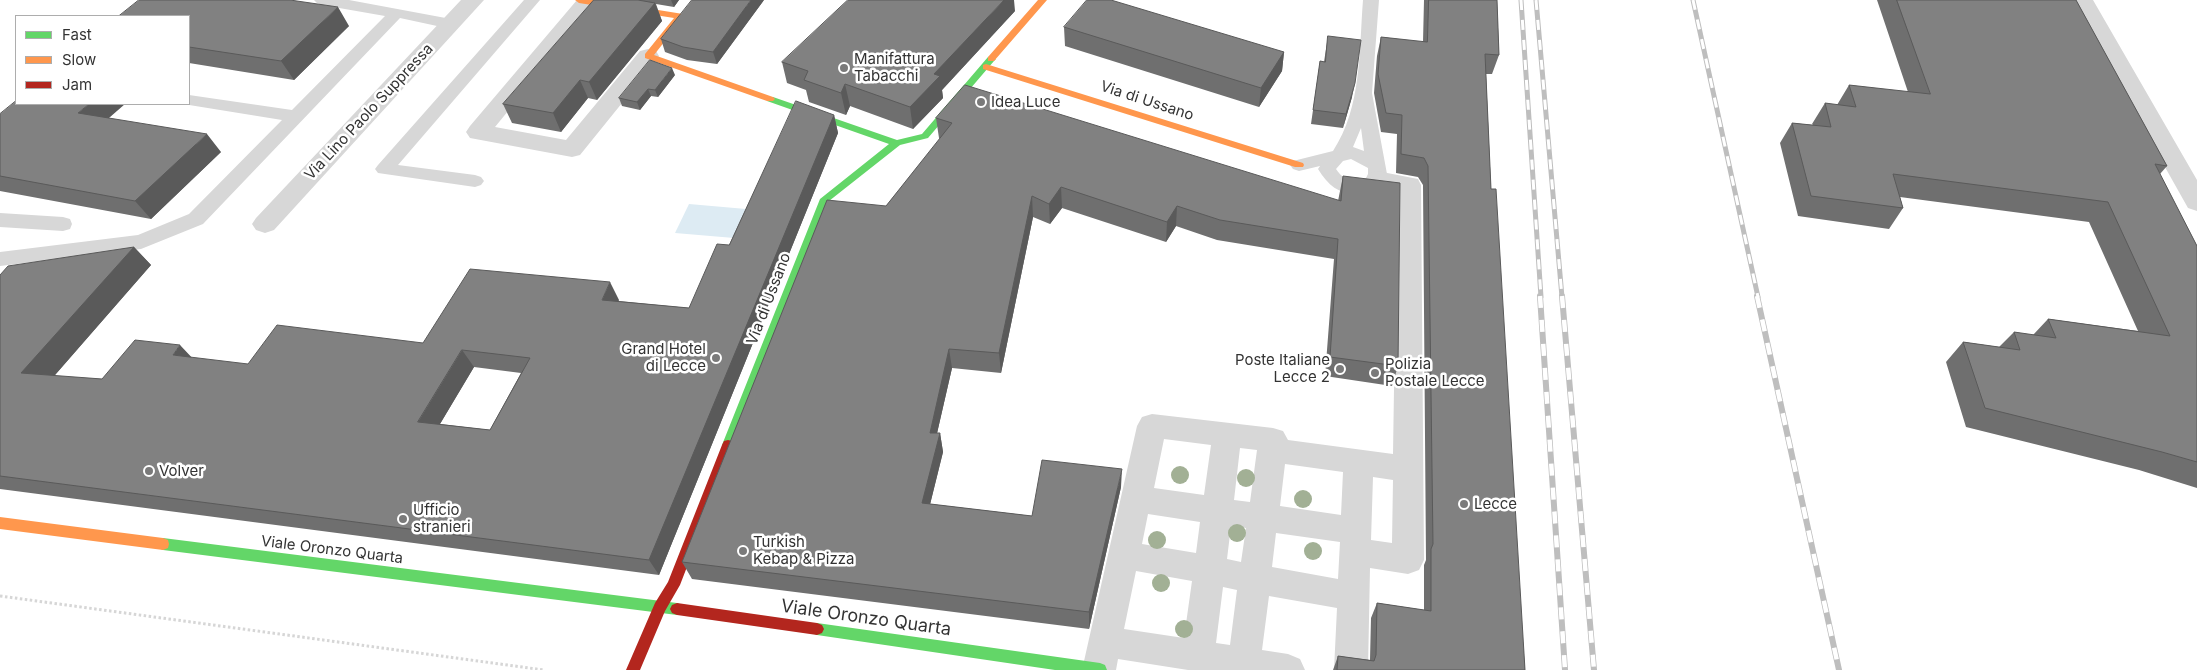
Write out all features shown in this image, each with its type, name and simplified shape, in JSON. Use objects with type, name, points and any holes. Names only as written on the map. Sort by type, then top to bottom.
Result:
[{"type":"street","name":"Via Lino Paolo Suppressa","points":[[266,224],[473,0]]},
{"type":"street","points":[[585,0],[686,8],[572,149],[478,132],[585,0]]},
{"type":"street","name":"Via di Ussano","points":[[660,606],[673,586],[825,199],[897,143],[925,136],[1042,0]]},
{"type":"street","points":[[2082,0],[2197,202]]},
{"type":"street","points":[[648,56],[897,143]]},
{"type":"street","name":"Via di Ussano","points":[[986,67],[1299,165]]},
{"type":"street","points":[[1136,499],[1263,517],[1356,541],[1408,560],[1409,185],[1376,172]]},
{"type":"street","points":[[1241,666],[1255,579],[1273,440],[1152,426],[1101,660],[1198,655],[1241,666],[1288,670]]},
{"type":"street","points":[[1198,655],[1227,435]]},
{"type":"street","points":[[1272,450],[1408,469]]},
{"type":"street","points":[[1351,670],[1358,462]]},
{"type":"street","name":"Viale Oronzo Quarta","points":[[0,523],[660,606],[1068,664],[1101,660]]},
{"type":"street","points":[[1124,555],[1353,596]]},
{"type":"street","points":[[633,670],[660,606]]},
{"type":"lane","points":[[322,0],[451,24]]},
{"type":"lane","points":[[475,181],[384,169],[532,0]]},
{"type":"lane","points":[[1299,165],[1332,178],[1342,186],[1356,189],[1368,186],[1376,172],[1364,93],[1371,0]]},
{"type":"lane","points":[[0,259],[141,242],[196,219],[396,13]]},
{"type":"lane","points":[[1332,178],[1328,169],[1330,161],[1339,155],[1348,141],[1364,93]]},
{"type":"lane","points":[[190,100],[296,116]]},
{"type":"lane","points":[[1299,165],[1351,153],[1364,156],[1376,172]]},
{"type":"lane","points":[[0,220],[63,224]]},
{"type":"path","points":[[0,596],[544,670]]},
{"type":"shaded area","points":[[689,204],[746,209],[734,238],[675,233]]},
{"type":"building","points":[[139,0],[290,0],[338,7],[281,61],[190,47],[190,15],[120,15]]},
{"type":"building","points":[[594,0],[638,0],[655,3],[589,82],[580,80],[553,113],[503,104]]},
{"type":"building","points":[[692,0],[751,0],[713,52],[683,47],[661,39]]},
{"type":"building","name":"Manifattura Tabacchi","points":[[848,0],[1004,0],[934,74],[940,76],[910,107],[845,84],[841,93],[804,80],[808,71],[782,62]]},
{"type":"building","points":[[1087,0],[1111,0],[1284,52],[1261,88],[1064,27]]},
{"type":"building","name":"Lecce","points":[[1429,0],[1497,0],[1499,55],[1485,54],[1491,189],[1496,189],[1525,670],[1337,670],[1338,656],[1374,661],[1376,655],[1377,603],[1431,611],[1431,549],[1433,544],[1428,166],[1424,158],[1401,154],[1402,115],[1386,113],[1378,74],[1381,37],[1427,42]]},
{"type":"building","points":[[1897,0],[2076,0],[2167,166],[2155,164],[2197,246],[2197,462],[1985,408],[1963,342],[2020,350],[2014,332],[2056,338],[2048,319],[2170,336],[2108,202],[1893,174],[1903,208],[1811,196],[1792,123],[1831,127],[1825,103],[1856,107],[1849,85],[1930,94]]},
{"type":"building","points":[[1328,36],[1361,40],[1355,83],[1346,114],[1313,110],[1320,61],[1325,62]]},
{"type":"building","points":[[650,60],[672,68],[655,90],[648,89],[637,102],[619,98]]},
{"type":"building","points":[[965,85],[1341,201],[1343,176],[1400,183],[1398,366],[1330,357],[1338,239],[1220,220],[1177,206],[1167,222],[1061,187],[1049,204],[1032,196],[999,353],[949,349],[930,433],[940,433],[922,503],[1032,516],[1042,460],[1122,469],[1089,612],[682,562],[827,200],[886,206],[952,123],[936,118]]},
{"type":"building","points":[[796,101],[834,115],[649,560],[0,476],[0,275],[8,266],[134,247],[21,373],[102,379],[135,340],[180,345],[173,355],[248,364],[277,325],[423,343],[470,269],[610,282],[602,300],[689,308],[717,244],[729,245]],"holes":[[[462,350],[530,358],[490,430],[418,422]]]},
{"type":"building","points":[[15,102],[15,105],[88,105],[78,113],[207,134],[135,201],[0,176],[0,114]]},
{"type":"railway","points":[[1521,0],[1541,297]]},
{"type":"railway","points":[[1536,0],[1562,297]]},
{"type":"railway","points":[[1693,0],[1758,297]]},
{"type":"railway","points":[[1540,296],[1565,670]]},
{"type":"railway","points":[[1562,296],[1594,670]]},
{"type":"railway","points":[[1757,296],[1839,670]]},
{"type":"traffic: fast","points":[[728,445],[825,199],[897,143],[925,136],[991,59]]},
{"type":"traffic: fast","points":[[770,99],[897,143]]},
{"type":"traffic: fast","points":[[163,544],[677,609]]},
{"type":"traffic: fast","points":[[817,629],[1100,670]]},
{"type":"traffic: slow","points":[[579,0],[680,16],[648,56],[770,99]]},
{"type":"traffic: slow","points":[[991,59],[1043,0]]},
{"type":"traffic: slow","points":[[986,67],[1299,165]]},
{"type":"traffic: slow","points":[[0,523],[163,544]]},
{"type":"traffic: jam","points":[[633,670],[660,607],[673,585],[728,445]]},
{"type":"traffic: jam","points":[[677,609],[817,629]]},
{"type":"place","name":"Manifattura Tabacchi","points":[[844,68]]},
{"type":"place","name":"Idea Luce","points":[[981,102]]},
{"type":"place","name":"Grand Hotel di Lecce","points":[[716,358]]},
{"type":"place","name":"Poste Italiane Lecce 2","points":[[1340,369]]},
{"type":"place","name":"Polizia Postale Lecce","points":[[1375,373]]},
{"type":"place","name":"Volver","points":[[149,471]]},
{"type":"place","name":"Lecce","points":[[1464,504]]},
{"type":"place","name":"Ufficio stranieri","points":[[403,519]]},
{"type":"place","name":"Turkish Kebap & Pizza","points":[[743,551]]}]
